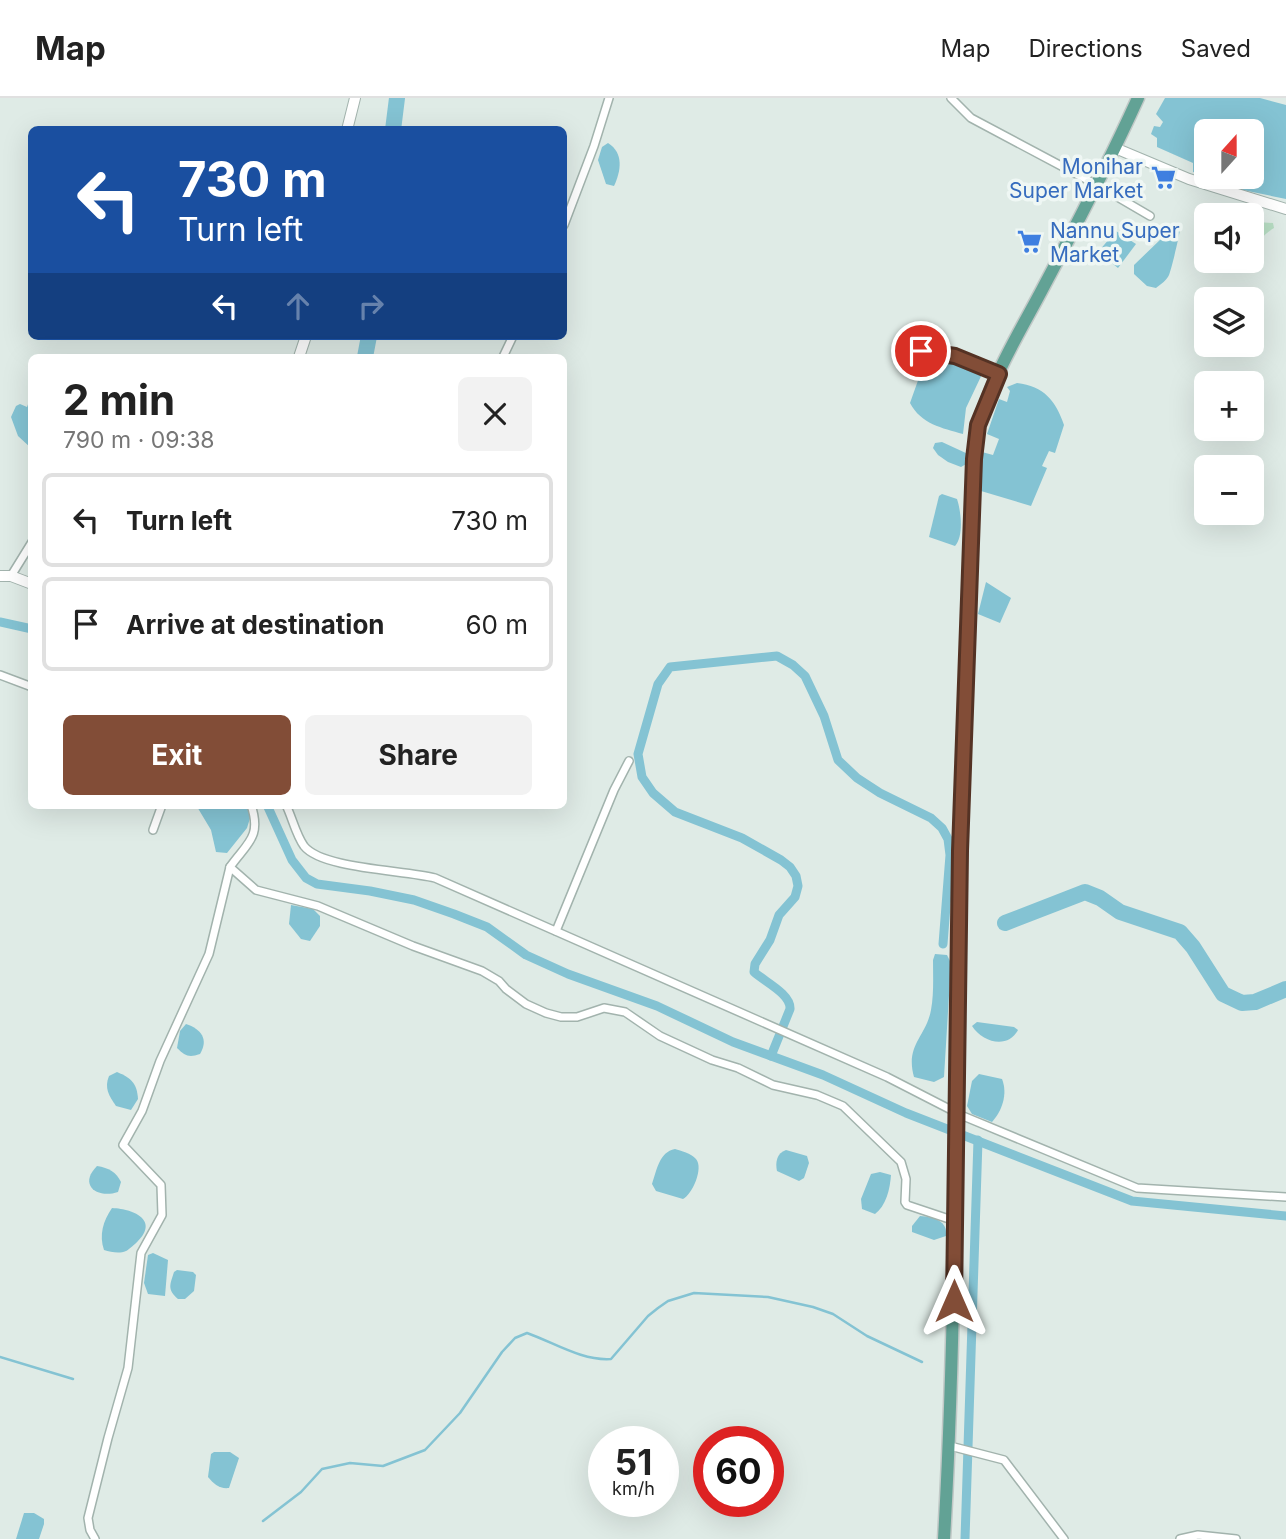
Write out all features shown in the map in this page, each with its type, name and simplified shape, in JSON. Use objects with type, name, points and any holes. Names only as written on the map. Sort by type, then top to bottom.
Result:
[{"type":"main road","points":[[944,1539],[950,1446],[961,795],[978,425],[999,374],[1097,185],[1138,98]]},
{"type":"street","points":[[348,126],[355,98]]},
{"type":"street","points":[[567,217],[609,98]]},
{"type":"street","points":[[951,98],[971,118],[1150,216]]},
{"type":"street","points":[[1115,148],[1189,179],[1286,209]]},
{"type":"street","points":[[900,340],[921,351],[955,356],[999,374]]},
{"type":"street","points":[[11,576],[28,548]]},
{"type":"street","points":[[0,576],[11,576],[28,582]]},
{"type":"street","points":[[0,675],[28,686]]},
{"type":"street","points":[[555,931],[629,761]]},
{"type":"street","points":[[153,830],[161,809]]},
{"type":"street","points":[[95,1539],[88,1518],[128,1368],[141,1253],[162,1215],[161,1185],[123,1145],[142,1111],[160,1061],[209,954],[230,867],[253,836],[257,823],[252,809]]},
{"type":"street","points":[[288,809],[303,845],[317,857],[347,865],[414,872],[435,878],[887,1077],[963,1116],[1137,1188],[1286,1197]]},
{"type":"street","points":[[230,867],[256,890],[318,906],[413,946],[482,971],[499,981],[526,1004],[546,1013],[577,1017],[604,1009],[625,1012],[660,1036],[712,1060],[738,1068],[773,1085],[817,1095],[843,1107],[901,1162],[906,1179],[907,1205],[955,1221]]},
{"type":"street","points":[[950,1446],[1004,1460],[1064,1539]]},
{"type":"street","points":[[1180,1539],[1198,1535],[1236,1539]]},
{"type":"green space","points":[[1264,222],[1273,223],[1274,228],[1264,237]]},
{"type":"water","points":[[1165,98],[1260,98],[1286,105],[1286,199],[1240,189],[1264,189],[1264,119],[1194,119],[1194,172],[1193,163],[1157,147],[1157,138],[1151,134],[1154,126],[1160,127],[1163,122],[1156,114]]},
{"type":"water","points":[[608,143],[617,152],[620,163],[614,186],[606,184],[598,160],[602,147]]},
{"type":"water","points":[[1167,225],[1180,229],[1170,272],[1167,279],[1156,288],[1147,286],[1134,274],[1134,265],[1162,238],[1158,232]]},
{"type":"water","points":[[1116,231],[1136,244],[1118,268],[1098,252]]},
{"type":"water","points":[[926,358],[984,370],[966,408],[963,434],[926,420],[910,403]]},
{"type":"water","points":[[1017,383],[1035,387],[1048,396],[1064,425],[1055,453],[1049,451],[1042,466],[1047,468],[1031,506],[981,491],[982,452],[993,455],[999,439],[987,434],[999,399],[1007,402],[1010,391],[1007,387]]},
{"type":"water","points":[[20,404],[27,407],[28,404],[28,445],[18,436],[11,417],[16,406]]},
{"type":"water","points":[[942,442],[968,454],[968,463],[961,467],[938,455],[933,448],[935,443]]},
{"type":"water","points":[[942,494],[957,499],[961,530],[955,546],[929,537],[939,496]]},
{"type":"water","points":[[986,582],[1011,598],[1000,623],[978,614]]},
{"type":"water","points":[[198,809],[247,809],[251,815],[247,828],[227,853],[216,852],[211,830]]},
{"type":"water","points":[[291,905],[313,909],[320,916],[320,926],[310,941],[301,939],[289,924]]},
{"type":"water","points":[[935,954],[947,955],[951,963],[944,1077],[934,1082],[914,1077],[912,1057],[931,1010]]},
{"type":"water","points":[[977,1022],[1014,1027],[1018,1030],[1008,1040],[995,1042],[977,1032],[972,1026]]},
{"type":"water","points":[[186,1024],[202,1035],[204,1044],[200,1054],[187,1056],[177,1048],[180,1031]]},
{"type":"water","points":[[117,1072],[130,1079],[136,1089],[138,1099],[131,1110],[116,1106],[108,1092],[109,1076]]},
{"type":"water","points":[[979,1074],[1002,1079],[1004,1085],[1003,1102],[992,1122],[972,1114],[967,1106],[972,1081]]},
{"type":"water","points":[[675,1149],[691,1155],[696,1159],[699,1168],[696,1181],[683,1199],[656,1191],[652,1184],[662,1158]]},
{"type":"water","points":[[786,1150],[807,1156],[809,1163],[804,1178],[799,1181],[777,1171],[777,1158]]},
{"type":"water","points":[[97,1166],[109,1169],[117,1176],[121,1182],[118,1192],[103,1194],[92,1189],[89,1179]]},
{"type":"water","points":[[880,1172],[891,1175],[885,1202],[875,1214],[862,1209],[861,1199],[871,1174]]},
{"type":"water","points":[[112,1208],[136,1214],[145,1223],[146,1229],[142,1236],[127,1251],[104,1250],[103,1228]]},
{"type":"water","points":[[920,1216],[942,1223],[946,1236],[934,1240],[912,1232],[912,1226]]},
{"type":"water","points":[[153,1253],[168,1260],[165,1296],[148,1294],[144,1283],[148,1255]]},
{"type":"water","points":[[174,1272],[193,1272],[196,1275],[194,1291],[185,1299],[178,1299],[171,1289]]},
{"type":"water","points":[[230,1452],[239,1458],[229,1488],[217,1486],[208,1477],[211,1454]]},
{"type":"water","points":[[24,1513],[34,1513],[44,1519],[39,1539],[16,1539]]},
{"type":"waterway","points":[[394,126],[397,98]]},
{"type":"waterway","points":[[366,354],[368,340]]},
{"type":"waterway","points":[[0,622],[28,628]]},
{"type":"waterway","points":[[771,1056],[790,1009],[782,993],[754,972],[755,964],[770,940],[779,915],[795,897],[798,886],[796,876],[781,860],[742,838],[675,812],[653,793],[642,777],[638,754],[658,684],[670,667],[777,656],[805,676],[824,716],[838,760],[857,778],[880,793],[931,818],[942,828],[948,839],[950,855],[943,944]]},
{"type":"waterway","points":[[269,809],[292,860],[306,878],[317,884],[414,900],[454,914],[487,927],[526,955],[568,974],[657,1006],[733,1042],[823,1075],[906,1113],[1132,1201],[1286,1216]]},
{"type":"waterway","points":[[1005,923],[1085,892],[1100,898],[1120,912],[1180,932],[1193,947],[1223,994],[1242,1003],[1255,1002],[1286,989]]},
{"type":"waterway","points":[[965,1539],[978,1140]]},
{"type":"waterway","points":[[263,1521],[301,1492],[322,1469],[350,1463],[383,1466],[425,1450],[460,1413],[502,1352],[515,1338],[527,1333],[579,1354],[611,1359],[648,1316],[668,1301],[694,1293],[768,1297],[833,1314],[867,1336],[922,1362]]},
{"type":"waterway","points":[[0,1357],[73,1379]]},
{"type":"place","name":"Monihar Super Market","points":[[1163,178]]},
{"type":"place","name":"Nannu Super Market","points":[[1030,242]]},
{"type":"route","points":[[921,351],[955,356],[999,374],[978,425],[974,459],[960,851],[954,1301]]}]
